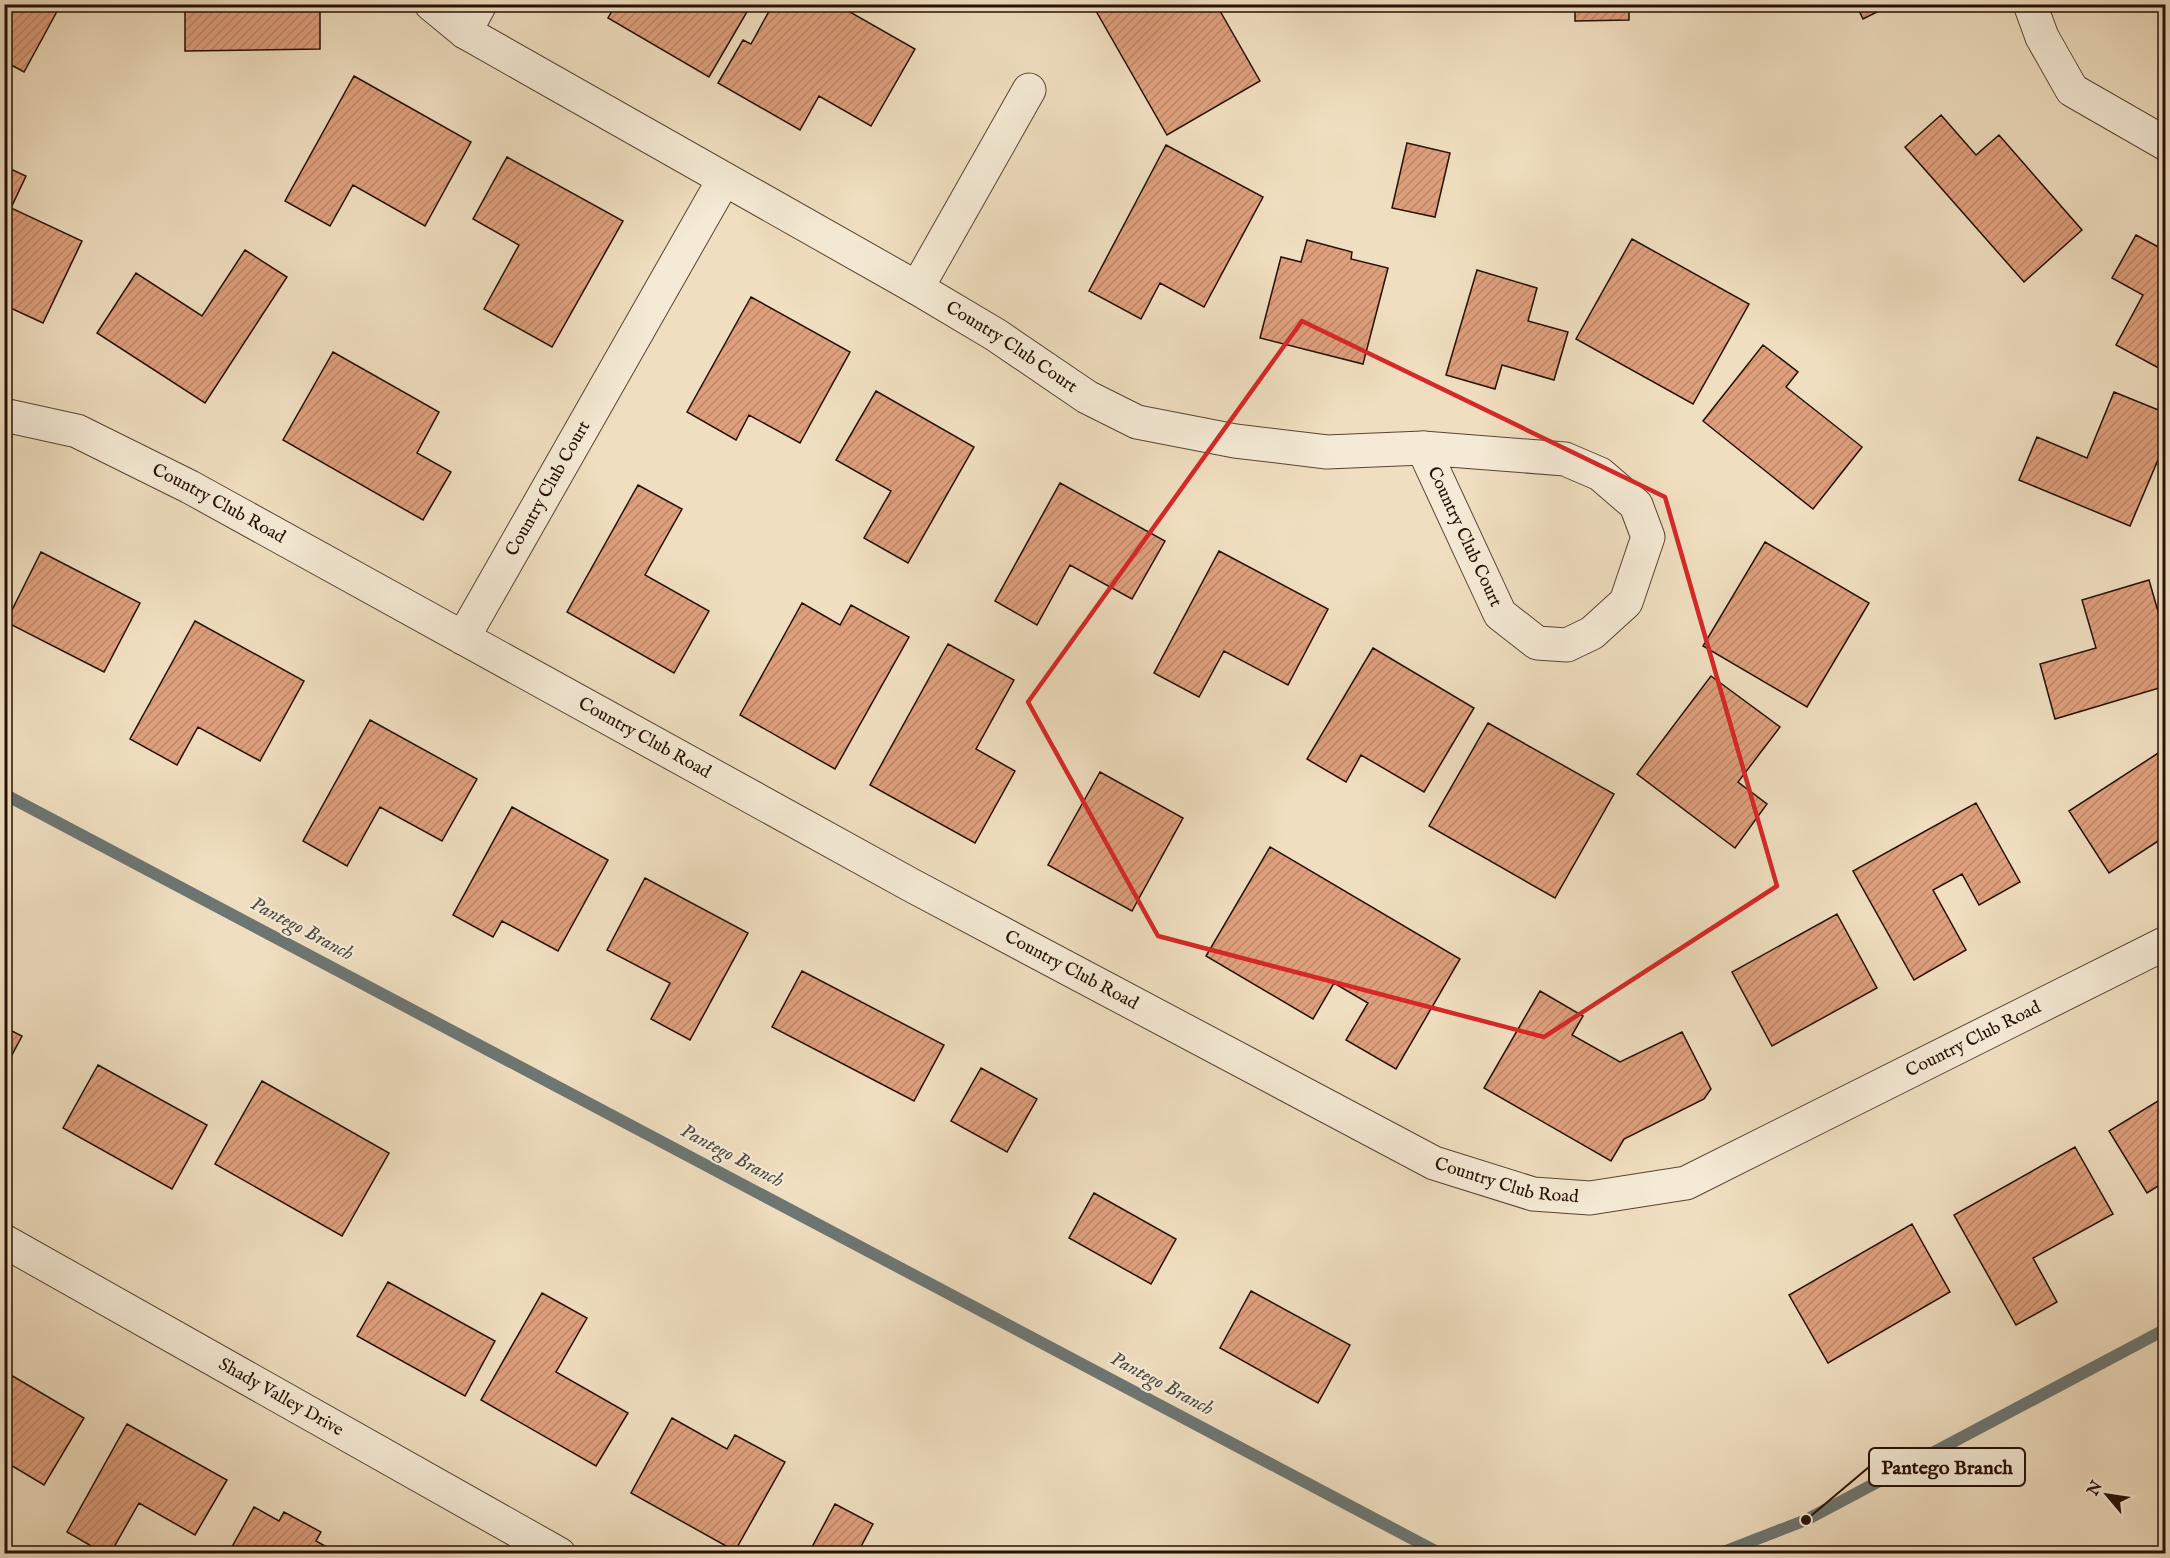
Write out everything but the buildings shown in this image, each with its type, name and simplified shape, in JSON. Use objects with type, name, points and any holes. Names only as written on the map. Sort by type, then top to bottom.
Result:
[{"type":"street","name":"Country Club Court","points":[[431,4],[465,32],[723,181],[917,288],[996,335],[1087,397],[1137,422],[1235,441],[1327,452],[1423,448],[1564,459],[1600,474],[1636,505],[1648,537],[1626,602],[1592,633],[1567,645],[1537,643],[1500,614],[1423,448]]},
{"type":"street","points":[[465,32],[480,4]]},
{"type":"street","points":[[2030,4],[2042,38],[2072,90],[2166,144]]},
{"type":"street","points":[[917,288],[1029,90]]},
{"type":"street","name":"Country Club Court","points":[[463,638],[723,181]]},
{"type":"street","name":"Country Club Road","points":[[4,415],[77,431],[190,487],[911,885],[1434,1163],[1533,1194],[1590,1198],[1686,1183],[2166,944]]},
{"type":"street","name":"Shady Valley Drive","points":[[4,1241],[559,1554]]},
{"type":"highlighted area","points":[[1302,321],[1665,497],[1777,886],[1544,1037],[1158,936],[1028,702]]},
{"type":"waterway","name":"Pantego Branch","points":[[4,794],[1441,1554]]},
{"type":"waterway","name":"Pantego Branch","points":[[1718,1554],[1806,1520],[2166,1329]]},
{"type":"place","name":"Pantego Branch","points":[[1806,1520]]}]
